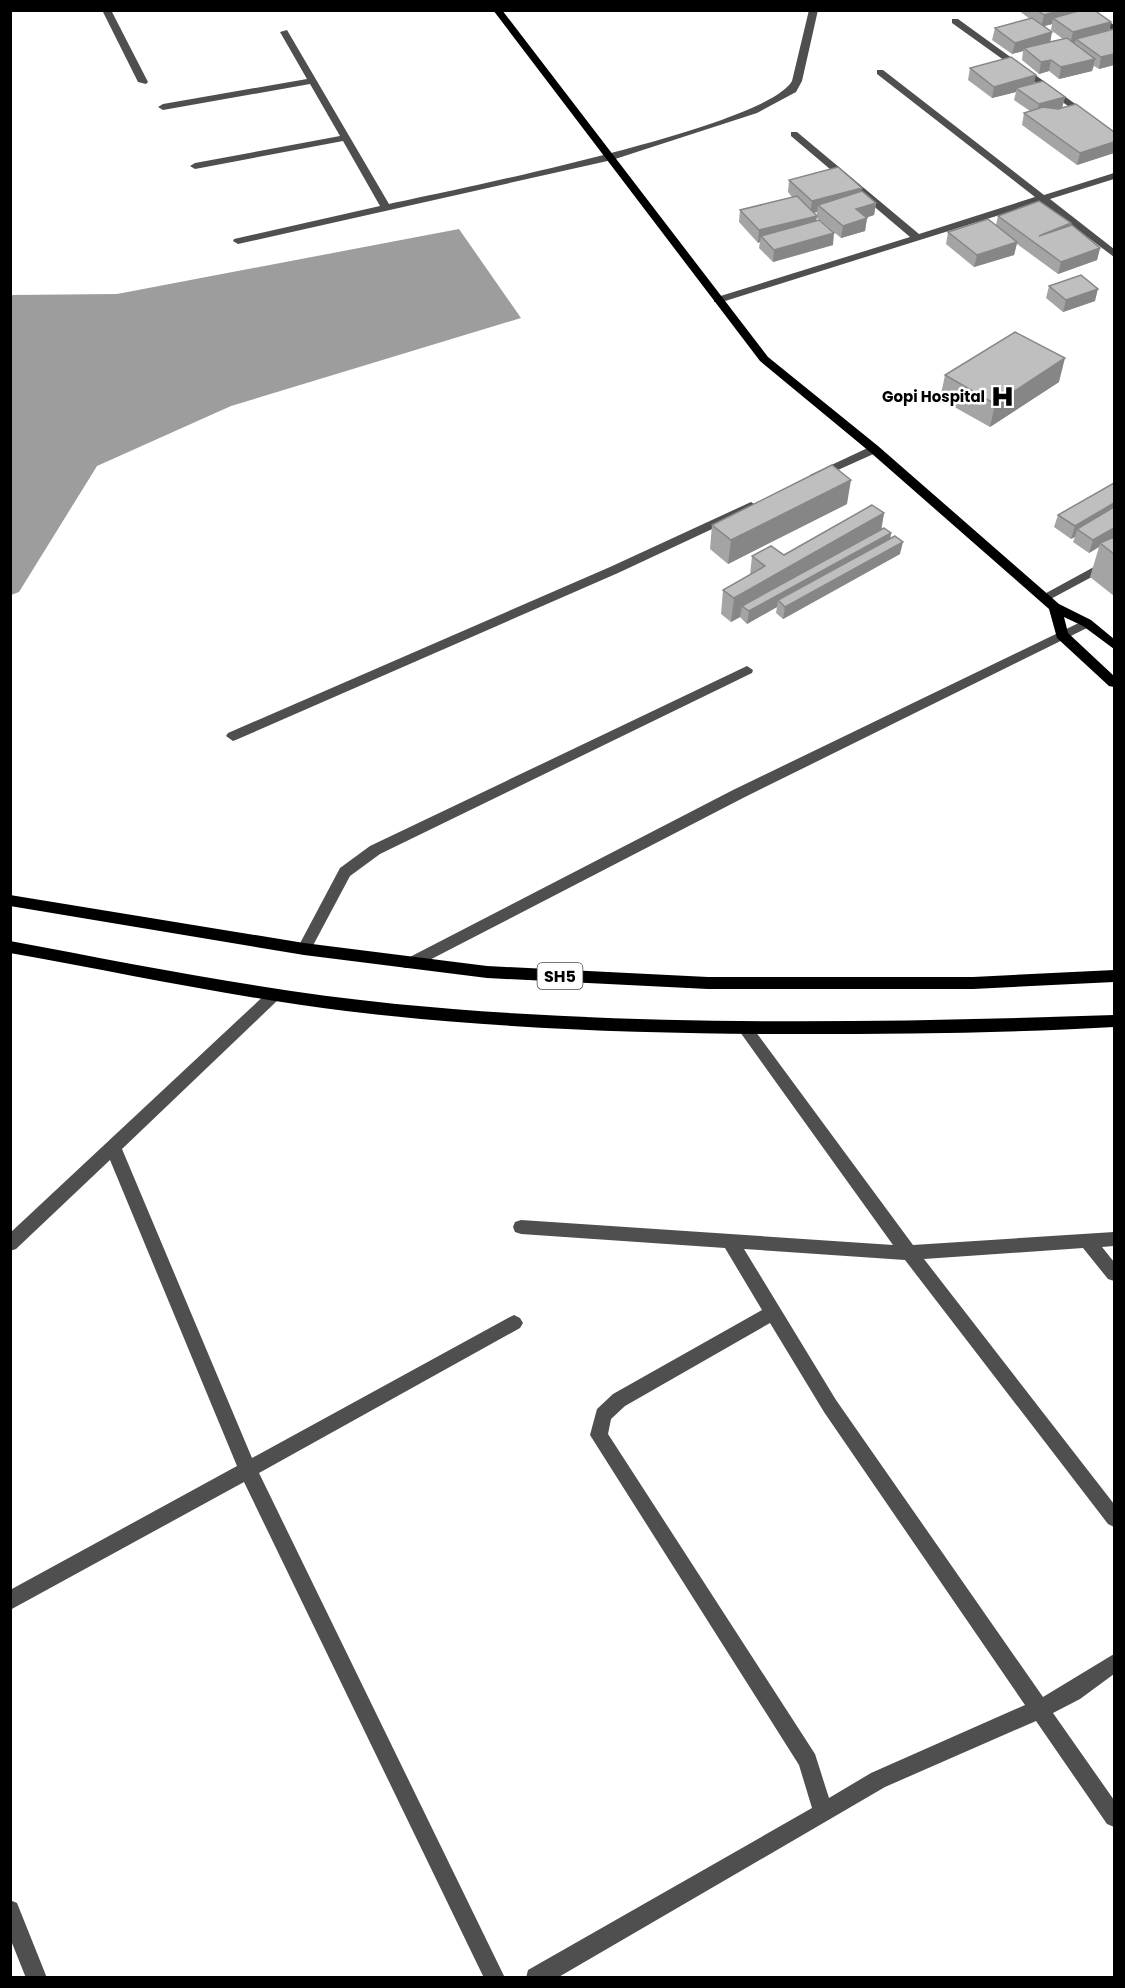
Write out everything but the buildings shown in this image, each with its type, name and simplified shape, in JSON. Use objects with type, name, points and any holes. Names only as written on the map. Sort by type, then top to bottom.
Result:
[{"type":"main road","points":[[497,10],[764,359],[874,449],[1043,598],[1055,607],[1087,623],[1114,645]]},
{"type":"main road","points":[[1055,607],[1062,635],[1114,682]]},
{"type":"main road","name":"SH5","points":[[10,900],[304,949],[487,972],[708,983],[973,983],[1114,976]]},
{"type":"main road","points":[[10,947],[274,995],[395,1010],[675,1028],[952,1027],[1114,1021]]},
{"type":"street","points":[[106,10],[143,82]]},
{"type":"street","points":[[238,241],[609,158],[754,111],[791,92],[797,81],[813,10]]},
{"type":"street","points":[[1087,10],[1114,29]]},
{"type":"street","points":[[955,21],[1114,136]]},
{"type":"street","points":[[285,32],[386,208]]},
{"type":"street","points":[[880,72],[1114,254]]},
{"type":"street","points":[[164,106],[313,81]]},
{"type":"street","points":[[794,134],[916,237]]},
{"type":"street","points":[[195,166],[346,138]]},
{"type":"street","points":[[718,300],[1114,176]]},
{"type":"street","points":[[809,479],[874,449]]},
{"type":"street","points":[[233,736],[603,575],[765,499]]},
{"type":"street","points":[[1043,598],[1114,560]]},
{"type":"street","points":[[409,964],[748,789],[1087,623]]},
{"type":"street","points":[[304,949],[345,872],[375,850],[747,670]]},
{"type":"street","points":[[10,1244],[274,995]]},
{"type":"street","points":[[745,1028],[909,1253],[1114,1518]]},
{"type":"street","points":[[113,1147],[248,1471],[495,1977]]},
{"type":"street","points":[[521,1227],[909,1253],[1114,1239]]},
{"type":"street","points":[[729,1240],[830,1406],[1114,1817]]},
{"type":"street","points":[[1087,1241],[1114,1275]]},
{"type":"street","points":[[773,1313],[619,1400],[603,1415],[599,1435],[808,1761],[823,1813]]},
{"type":"street","points":[[10,1601],[514,1323]]},
{"type":"street","points":[[536,1977],[878,1780],[1040,1709],[1073,1692],[1114,1663]]},
{"type":"street","points":[[10,1910],[37,1977]]},
{"type":"shaded area","points":[[459,229],[521,318],[231,406],[97,466],[19,592],[11,595],[11,295],[117,294]]},
{"type":"place","name":"Gopi Hospital","points":[[1003,397]]}]
